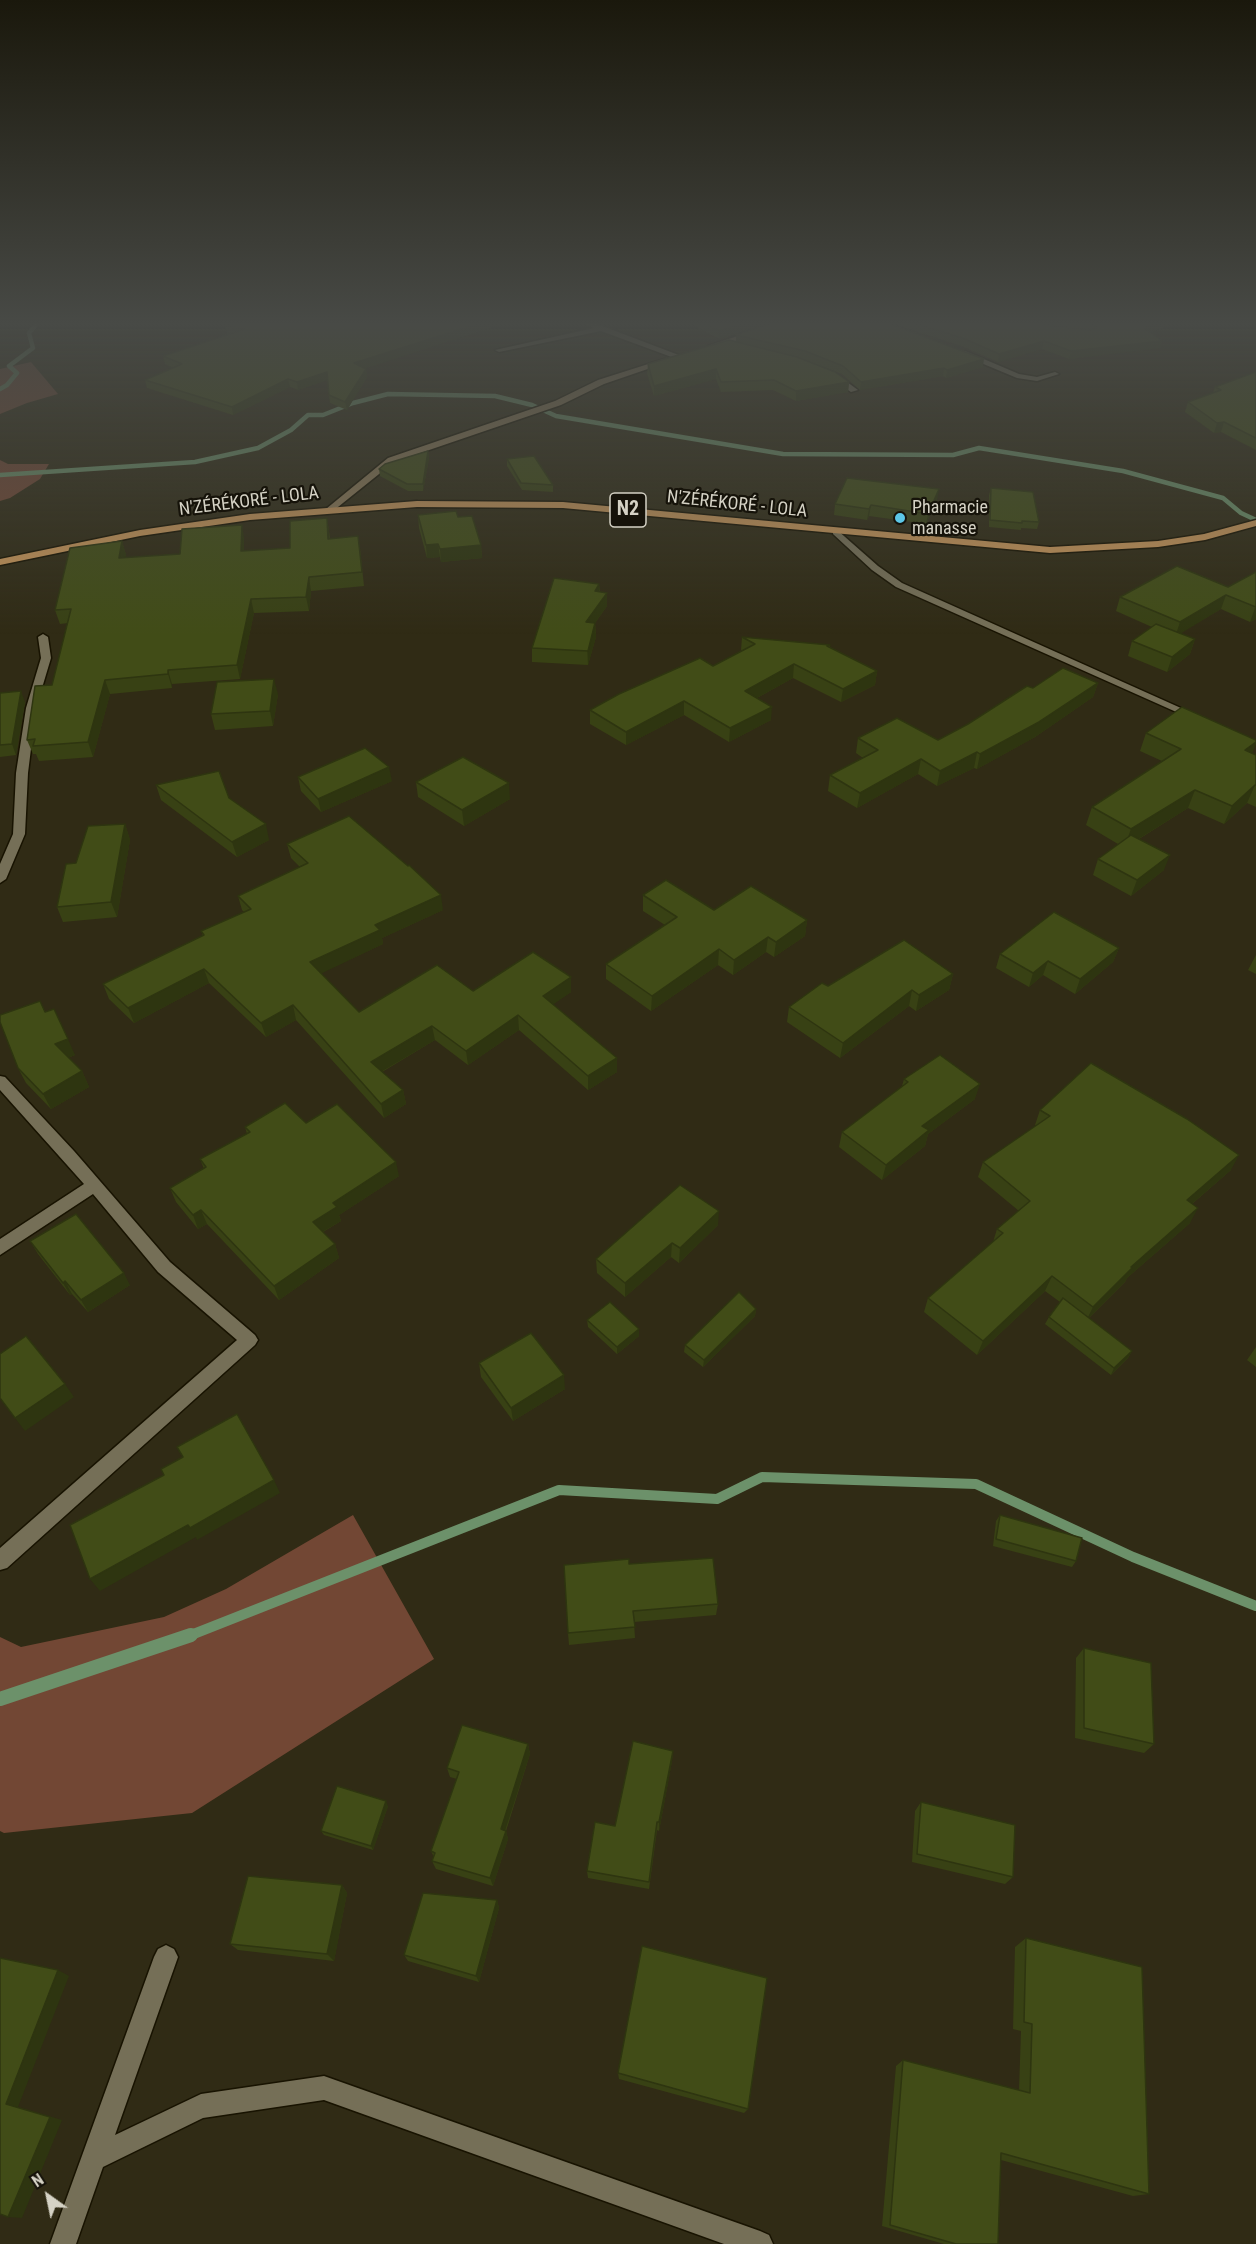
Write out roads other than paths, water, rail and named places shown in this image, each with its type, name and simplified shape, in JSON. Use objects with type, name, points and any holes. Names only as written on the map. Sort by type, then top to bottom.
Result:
[{"type":"highway","name":"N'ZÉRÉKORÉ - LOLA","points":[[0,562],[140,533],[330,509],[417,504],[563,505],[1050,550],[1158,544],[1205,537],[1256,523]]},
{"type":"street","points":[[330,509],[391,460],[491,426]]},
{"type":"street","points":[[836,532],[875,568],[908,589],[1202,719]]},
{"type":"street","points":[[0,879],[19,834],[22,772],[31,708],[46,658],[43,637]]},
{"type":"street","points":[[0,1081],[164,1267],[249,1340],[0,1561]]},
{"type":"street","points":[[0,1248],[94,1185]]},
{"type":"street","points":[[63,2244],[166,1957]]},
{"type":"street","points":[[93,2159],[201,2106],[324,2088],[760,2244]]},
{"type":"waterway","points":[[0,475],[195,462],[258,448],[296,426]]},
{"type":"waterway","points":[[614,426],[783,454],[953,455],[979,448],[1123,471],[1223,498],[1241,513],[1256,520]]},
{"type":"waterway","points":[[186,1637],[559,1490],[717,1499],[762,1477],[976,1484],[1133,1557],[1256,1606]]},
{"type":"waterway","points":[[0,1699],[191,1635]]},
{"type":"place","name":"Pharmacie manasse","points":[[900,518]]}]
